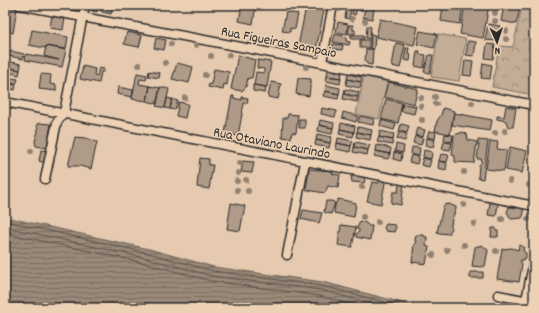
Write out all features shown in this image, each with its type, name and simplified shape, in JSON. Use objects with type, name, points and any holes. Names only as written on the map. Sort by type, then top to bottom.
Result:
[{"type":"street","name":"Rua Figueiras Sampaio","points":[[19,5],[322,62],[534,105]]},
{"type":"street","points":[[45,180],[57,122],[64,113],[85,5]]},
{"type":"street","points":[[322,62],[333,5]]},
{"type":"street","name":"Rua Otaviano Laurindo","points":[[5,102],[534,206]]},
{"type":"street","points":[[287,255],[305,162]]},
{"type":"street","points":[[498,295],[530,301],[534,260]]},
{"type":"green space","points":[[522,6],[534,9],[534,18],[528,49],[534,51],[534,95],[492,87],[499,46],[513,47]]},
{"type":"green space","points":[[438,34],[466,39],[459,81],[431,77]]},
{"type":"green space","points":[[364,76],[387,82],[379,119],[356,114]]},
{"type":"water","points":[[5,217],[149,249],[214,267],[323,282],[422,308],[5,308]]},
{"type":"building","points":[[91,5],[114,5],[111,14],[97,9],[97,12],[92,11]]},
{"type":"building","points":[[242,5],[256,5],[253,24],[239,21]]},
{"type":"building","points":[[347,5],[352,5],[349,19],[345,18]]},
{"type":"building","points":[[354,5],[362,6],[361,11],[357,9],[355,15],[352,14]]},
{"type":"building","points":[[366,5],[375,5],[372,19],[363,17]]},
{"type":"building","points":[[443,5],[463,5],[460,24],[441,21]]},
{"type":"building","points":[[465,5],[489,5],[483,38],[460,34]]},
{"type":"building","points":[[504,5],[521,5],[516,24],[501,21]]},
{"type":"building","points":[[7,7],[17,8],[13,33],[5,31]]},
{"type":"building","points":[[306,7],[324,11],[316,49],[298,46]]},
{"type":"building","points":[[286,12],[298,14],[295,29],[290,28],[290,32],[282,31]]},
{"type":"building","points":[[52,15],[65,17],[63,30],[50,28]]},
{"type":"building","points":[[380,19],[418,27],[414,45],[376,37]]},
{"type":"building","points":[[338,22],[348,24],[347,34],[336,32]]},
{"type":"building","points":[[488,24],[500,26],[498,41],[485,40]]},
{"type":"building","points":[[349,25],[353,25],[355,34],[348,34]]},
{"type":"building","points":[[367,26],[371,27],[370,39],[366,38]]},
{"type":"building","points":[[32,30],[68,37],[66,49],[46,46],[45,48],[29,45]]},
{"type":"building","points":[[420,31],[437,34],[434,48],[417,44]]},
{"type":"building","points":[[127,32],[142,35],[139,47],[124,44]]},
{"type":"building","points":[[335,34],[347,37],[346,41],[350,42],[349,45],[333,42]]},
{"type":"building","points":[[371,34],[375,35],[374,49],[370,49]]},
{"type":"building","points":[[351,35],[364,35],[364,39],[351,39]]},
{"type":"building","points":[[156,38],[166,40],[164,50],[154,48]]},
{"type":"building","points":[[360,40],[369,40],[369,48],[360,48]]},
{"type":"building","points":[[468,41],[476,42],[474,56],[466,55]]},
{"type":"building","points":[[396,43],[405,45],[400,68],[392,66]]},
{"type":"building","points":[[333,44],[343,45],[342,50],[332,49]]},
{"type":"building","points":[[487,44],[495,45],[493,59],[485,58]]},
{"type":"building","points":[[46,46],[66,50],[62,67],[25,60],[26,54],[59,60],[44,56]]},
{"type":"building","points":[[406,48],[409,48],[408,53],[411,54],[410,61],[404,60]]},
{"type":"building","points":[[366,49],[373,49],[372,65],[367,64],[365,61]]},
{"type":"building","points":[[10,51],[24,54],[23,59],[9,56]]},
{"type":"building","points":[[417,51],[420,51],[419,54],[426,55],[424,68],[415,66]]},
{"type":"building","points":[[238,55],[255,60],[252,78],[248,78],[246,87],[242,91],[231,89]]},
{"type":"building","points":[[429,55],[433,55],[430,73],[424,72]]},
{"type":"building","points":[[258,60],[271,62],[267,87],[254,85],[256,72],[264,73],[264,69],[257,68]]},
{"type":"building","points":[[465,60],[473,61],[471,76],[463,75]]},
{"type":"building","points":[[7,61],[21,64],[20,70],[6,67]]},
{"type":"building","points":[[177,63],[193,67],[189,83],[172,79]]},
{"type":"building","points":[[483,63],[492,65],[490,79],[481,78]]},
{"type":"building","points":[[83,66],[95,69],[94,75],[97,76],[99,68],[104,69],[103,72],[101,72],[99,83],[80,79]]},
{"type":"building","points":[[6,67],[20,70],[19,75],[5,72]]},
{"type":"building","points":[[214,69],[229,72],[227,85],[224,84],[223,90],[208,87],[209,84],[211,84]]},
{"type":"building","points":[[328,70],[342,73],[341,78],[327,76]]},
{"type":"building","points":[[149,71],[160,73],[159,78],[148,76]]},
{"type":"building","points":[[137,73],[147,75],[146,80],[140,79],[139,84],[150,86],[147,101],[132,99]]},
{"type":"building","points":[[41,74],[51,75],[50,84],[56,85],[56,91],[39,89]]},
{"type":"building","points":[[348,74],[362,77],[361,82],[347,79]]},
{"type":"building","points":[[327,76],[341,78],[340,84],[326,81]]},
{"type":"building","points":[[5,77],[18,79],[16,84],[5,82]]},
{"type":"building","points":[[298,78],[311,79],[309,96],[296,94]]},
{"type":"building","points":[[347,79],[361,82],[360,88],[346,85]]},
{"type":"building","points":[[5,82],[16,85],[15,90],[5,88]]},
{"type":"building","points":[[271,82],[281,84],[278,99],[268,97]]},
{"type":"building","points":[[388,82],[418,89],[414,104],[384,97]]},
{"type":"building","points":[[253,85],[266,87],[265,93],[253,91]]},
{"type":"building","points":[[326,85],[340,88],[339,94],[325,91]]},
{"type":"building","points":[[150,86],[160,88],[157,104],[147,101]]},
{"type":"building","points":[[118,87],[133,90],[132,97],[117,94]]},
{"type":"building","points":[[160,87],[169,89],[165,108],[156,106]]},
{"type":"building","points":[[345,89],[359,92],[358,97],[344,94]]},
{"type":"building","points":[[325,91],[339,94],[338,99],[323,96]]},
{"type":"building","points":[[344,94],[358,97],[357,102],[343,99]]},
{"type":"building","points":[[232,96],[234,96],[233,98],[242,100],[242,97],[248,98],[247,103],[244,103],[238,136],[225,133]]},
{"type":"building","points":[[167,98],[172,99],[170,109],[165,108]]},
{"type":"building","points":[[172,99],[178,101],[175,110],[170,109]]},
{"type":"building","points":[[386,99],[402,103],[398,123],[381,119]]},
{"type":"building","points":[[179,102],[188,104],[185,118],[176,116]]},
{"type":"building","points":[[403,104],[416,106],[414,114],[401,111]]},
{"type":"building","points":[[506,106],[516,108],[513,127],[508,127],[506,121],[497,119],[497,116],[504,117]]},
{"type":"building","points":[[322,108],[337,111],[335,117],[321,114]]},
{"type":"building","points":[[443,108],[454,111],[450,134],[435,131],[437,121]]},
{"type":"building","points":[[343,112],[358,116],[356,122],[342,118]]},
{"type":"building","points":[[454,113],[492,120],[490,131],[452,125]]},
{"type":"building","points":[[288,114],[298,115],[296,133],[292,132],[291,138],[282,137],[283,118],[287,118]]},
{"type":"building","points":[[360,116],[374,119],[373,125],[358,122]]},
{"type":"building","points":[[299,119],[305,119],[305,128],[299,128]]},
{"type":"building","points":[[320,120],[334,123],[333,128],[319,125]]},
{"type":"building","points":[[381,120],[396,124],[394,130],[380,126]]},
{"type":"building","points":[[39,123],[51,124],[47,148],[36,146],[35,141],[38,131],[37,126]]},
{"type":"building","points":[[341,123],[355,126],[354,132],[340,129]]},
{"type":"building","points":[[401,124],[409,126],[407,133],[399,131]]},
{"type":"building","points":[[319,125],[333,128],[332,134],[318,131]]},
{"type":"building","points":[[358,127],[372,130],[371,135],[357,132]]},
{"type":"building","points":[[417,128],[425,130],[423,137],[415,135]]},
{"type":"building","points":[[340,129],[354,132],[353,137],[339,134]]},
{"type":"building","points":[[380,131],[394,134],[393,140],[379,137]]},
{"type":"building","points":[[429,131],[436,132],[435,139],[427,137]]},
{"type":"building","points":[[357,132],[371,135],[370,140],[356,137]]},
{"type":"building","points":[[399,132],[407,134],[405,141],[397,139]]},
{"type":"building","points":[[463,132],[467,134],[468,140],[477,142],[474,163],[455,162],[455,156],[452,155],[454,135]]},
{"type":"building","points":[[317,134],[332,137],[330,143],[316,140]]},
{"type":"building","points":[[445,134],[453,135],[452,142],[444,140]]},
{"type":"building","points":[[415,136],[423,138],[421,145],[413,143]]},
{"type":"building","points":[[75,137],[86,138],[97,142],[91,169],[80,166],[68,166]]},
{"type":"building","points":[[379,137],[393,140],[392,145],[377,142]]},
{"type":"building","points":[[338,138],[353,141],[351,146],[337,143]]},
{"type":"building","points":[[427,138],[435,140],[433,147],[425,145]]},
{"type":"building","points":[[316,140],[330,143],[329,148],[315,145]]},
{"type":"building","points":[[478,140],[488,141],[483,179],[478,178],[479,165],[482,162],[481,159],[477,159],[479,145]]},
{"type":"building","points":[[490,141],[498,142],[497,149],[507,150],[504,171],[486,169]]},
{"type":"building","points":[[355,142],[370,145],[368,150],[354,147]]},
{"type":"building","points":[[444,142],[452,143],[450,150],[442,149]]},
{"type":"building","points":[[337,143],[351,146],[350,152],[336,149]]},
{"type":"building","points":[[396,144],[404,146],[403,153],[395,151]]},
{"type":"building","points":[[377,145],[391,148],[390,154],[376,151]]},
{"type":"building","points":[[354,147],[368,150],[367,155],[353,152]]},
{"type":"building","points":[[412,147],[420,148],[419,156],[411,154]]},
{"type":"building","points":[[510,147],[527,151],[522,173],[506,170]]},
{"type":"building","points":[[41,150],[47,151],[45,163],[39,161]]},
{"type":"building","points":[[424,150],[432,152],[431,159],[423,157]]},
{"type":"building","points":[[376,151],[390,154],[388,159],[374,156]]},
{"type":"building","points":[[394,152],[402,154],[401,161],[393,159]]},
{"type":"building","points":[[441,154],[449,155],[447,162],[439,161]]},
{"type":"building","points":[[411,155],[419,157],[417,164],[409,162]]},
{"type":"building","points":[[200,158],[209,159],[209,165],[213,165],[209,189],[197,187]]},
{"type":"building","points":[[423,158],[431,160],[429,167],[421,165]]},
{"type":"building","points":[[243,161],[254,162],[252,173],[241,172]]},
{"type":"building","points":[[439,161],[447,163],[446,170],[438,168]]},
{"type":"building","points":[[309,169],[332,171],[333,174],[340,175],[338,188],[328,186],[325,193],[306,190]]},
{"type":"building","points":[[351,176],[363,176],[365,180],[364,183],[352,182]]},
{"type":"building","points":[[380,177],[386,178],[381,204],[367,201],[372,182],[379,183]]},
{"type":"building","points":[[399,183],[404,184],[401,205],[391,203],[393,192],[398,192]]},
{"type":"building","points":[[338,199],[356,203],[354,217],[334,213],[335,205]]},
{"type":"building","points":[[326,201],[332,201],[335,203],[331,214],[324,212]]},
{"type":"building","points":[[495,202],[498,204],[496,216],[488,215],[490,203]]},
{"type":"building","points":[[231,203],[245,206],[240,231],[227,229]]},
{"type":"building","points":[[449,204],[456,207],[450,232],[449,234],[439,233],[437,232],[444,205]]},
{"type":"building","points":[[509,207],[522,207],[524,213],[522,218],[511,219],[507,212]]},
{"type":"building","points":[[303,210],[322,213],[319,223],[301,219]]},
{"type":"building","points":[[360,221],[372,226],[370,240],[356,237],[356,234],[359,232],[357,229]]},
{"type":"building","points":[[386,224],[395,225],[396,227],[394,232],[386,231],[384,228]]},
{"type":"building","points":[[341,225],[356,227],[352,247],[338,245]]},
{"type":"building","points":[[492,228],[496,228],[496,231],[498,231],[498,237],[491,237]]},
{"type":"building","points":[[416,235],[424,235],[427,237],[426,246],[429,247],[426,264],[412,262],[414,244],[416,244]]},
{"type":"building","points":[[482,245],[488,250],[485,266],[472,266],[475,247]]},
{"type":"building","points":[[519,245],[524,247],[523,251],[526,253],[526,258],[520,261],[522,264],[519,282],[497,279],[502,249],[512,248],[518,250]]},
{"type":"building","points":[[470,272],[483,272],[483,278],[470,278]]}]
